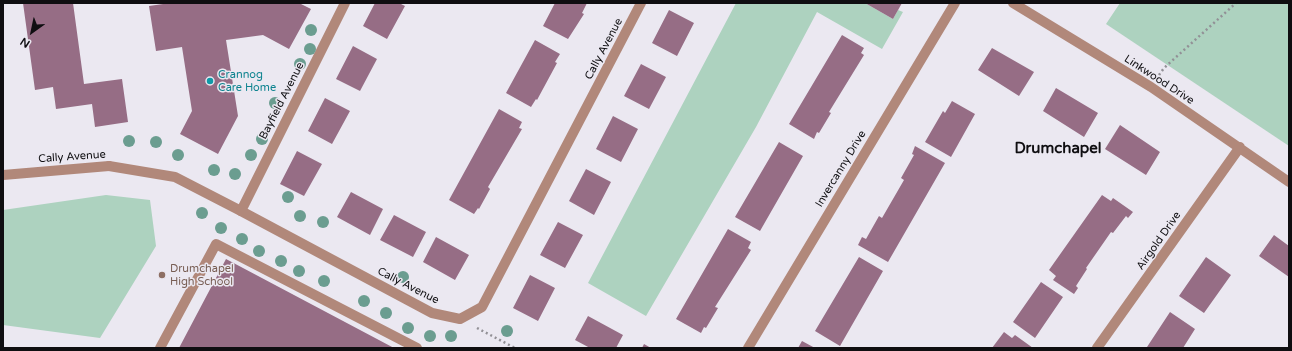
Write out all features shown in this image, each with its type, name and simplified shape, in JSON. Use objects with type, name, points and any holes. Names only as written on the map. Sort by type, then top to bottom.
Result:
[{"type":"street","name":"Cally Avenue","points":[[3,175],[109,166],[175,177],[432,313],[460,319],[482,307],[641,3]]},
{"type":"street","name":"Invercanny Drive","points":[[748,348],[955,3]]},
{"type":"street","name":"Linkwood Drive","points":[[1013,3],[1151,87],[1289,182]]},
{"type":"street","name":"Bayfield Avenue","points":[[241,211],[341,5]]},
{"type":"street","name":"Airgold Drive","points":[[1097,348],[1240,147]]},
{"type":"street","points":[[160,348],[216,244],[417,348]]},
{"type":"path","points":[[1151,87],[1164,68],[1236,3]]},
{"type":"path","points":[[460,319],[515,348]]},
{"type":"green space","points":[[736,3],[865,3],[893,19],[898,10],[903,12],[882,49],[817,12],[756,127],[646,316],[588,283]]},
{"type":"green space","points":[[1120,3],[1289,3],[1289,146],[1106,24]]},
{"type":"green space","points":[[106,195],[150,200],[156,246],[100,338],[3,325],[3,210]]},
{"type":"building","points":[[23,3],[73,3],[84,84],[122,79],[128,122],[95,127],[92,104],[56,109],[53,87],[35,90]]},
{"type":"building","name":"Crannog Care Home","points":[[170,3],[299,3],[311,9],[289,49],[263,35],[226,40],[238,116],[218,154],[180,134],[192,111],[182,47],[156,51],[149,6]]},
{"type":"building","points":[[375,3],[399,3],[405,6],[387,39],[363,26]]},
{"type":"building","points":[[555,3],[587,3],[582,13],[584,14],[568,39],[543,26]]},
{"type":"building","points":[[865,3],[902,3],[893,19]]},
{"type":"building","points":[[669,10],[694,23],[677,56],[652,43]]},
{"type":"building","points":[[842,35],[864,48],[861,53],[864,55],[829,112],[831,113],[819,133],[817,132],[814,139],[789,124]]},
{"type":"building","points":[[535,40],[560,54],[555,62],[557,63],[537,100],[536,99],[531,107],[506,93]]},
{"type":"building","points":[[353,46],[377,59],[360,91],[336,79]]},
{"type":"building","points":[[992,48],[1034,72],[1019,96],[978,70]]},
{"type":"building","points":[[641,64],[666,77],[649,109],[624,96]]},
{"type":"building","points":[[1056,88],[1098,113],[1084,137],[1043,111]]},
{"type":"building","points":[[325,98],[350,111],[332,144],[308,131]]},
{"type":"building","points":[[952,101],[975,114],[951,157],[925,142],[943,111],[945,113]]},
{"type":"building","points":[[499,109],[522,122],[519,128],[522,129],[488,187],[490,189],[479,209],[478,208],[474,214],[449,200]]},
{"type":"building","points":[[613,116],[638,129],[621,162],[596,149]]},
{"type":"building","points":[[1120,125],[1160,152],[1146,175],[1105,149]]},
{"type":"building","points":[[779,142],[803,156],[760,231],[735,217]]},
{"type":"building","points":[[915,146],[945,163],[888,262],[858,245],[862,237],[866,239],[879,216],[882,218],[904,180],[901,178],[914,155],[912,154]]},
{"type":"building","points":[[297,151],[322,164],[304,196],[280,184]]},
{"type":"building","points":[[586,169],[611,182],[594,215],[569,201]]},
{"type":"building","points":[[351,192],[383,209],[370,235],[337,217]]},
{"type":"building","points":[[1102,195],[1111,201],[1113,198],[1133,212],[1128,218],[1126,216],[1113,233],[1111,232],[1086,268],[1087,269],[1076,286],[1078,288],[1074,294],[1053,280],[1056,276],[1049,270]]},
{"type":"building","points":[[394,215],[426,232],[413,257],[380,240]]},
{"type":"building","points":[[558,222],[583,235],[565,268],[540,255]]},
{"type":"building","points":[[728,229],[751,242],[748,248],[751,250],[715,307],[718,308],[706,328],[704,327],[701,333],[676,319]]},
{"type":"building","points":[[1274,235],[1289,246],[1289,277],[1259,256]]},
{"type":"building","points":[[436,237],[469,255],[455,280],[423,262]]},
{"type":"building","points":[[859,257],[883,271],[840,346],[815,331]]},
{"type":"building","points":[[1206,257],[1231,275],[1204,313],[1179,296]]},
{"type":"building","points":[[226,259],[394,348],[179,348]]},
{"type":"building","points":[[530,275],[555,288],[538,321],[513,308]]},
{"type":"building","points":[[1041,282],[1063,297],[1035,338],[1013,322]]},
{"type":"building","points":[[1170,312],[1195,329],[1183,348],[1147,347]]},
{"type":"building","points":[[588,316],[623,335],[616,348],[590,348],[575,340]]},
{"type":"building","points":[[1004,332],[1012,338],[1015,335],[1033,348],[992,348]]},
{"type":"building","points":[[802,341],[815,348],[798,348]]},
{"type":"building","points":[[644,344],[651,348],[642,348]]},
{"type":"place","name":"Crannog Care Home","points":[[210,81]]},
{"type":"place","name":"Drumchapel High School","points":[[162,275]]},
{"type":"district","name":"Drumchapel","points":[[1058,149]]}]
